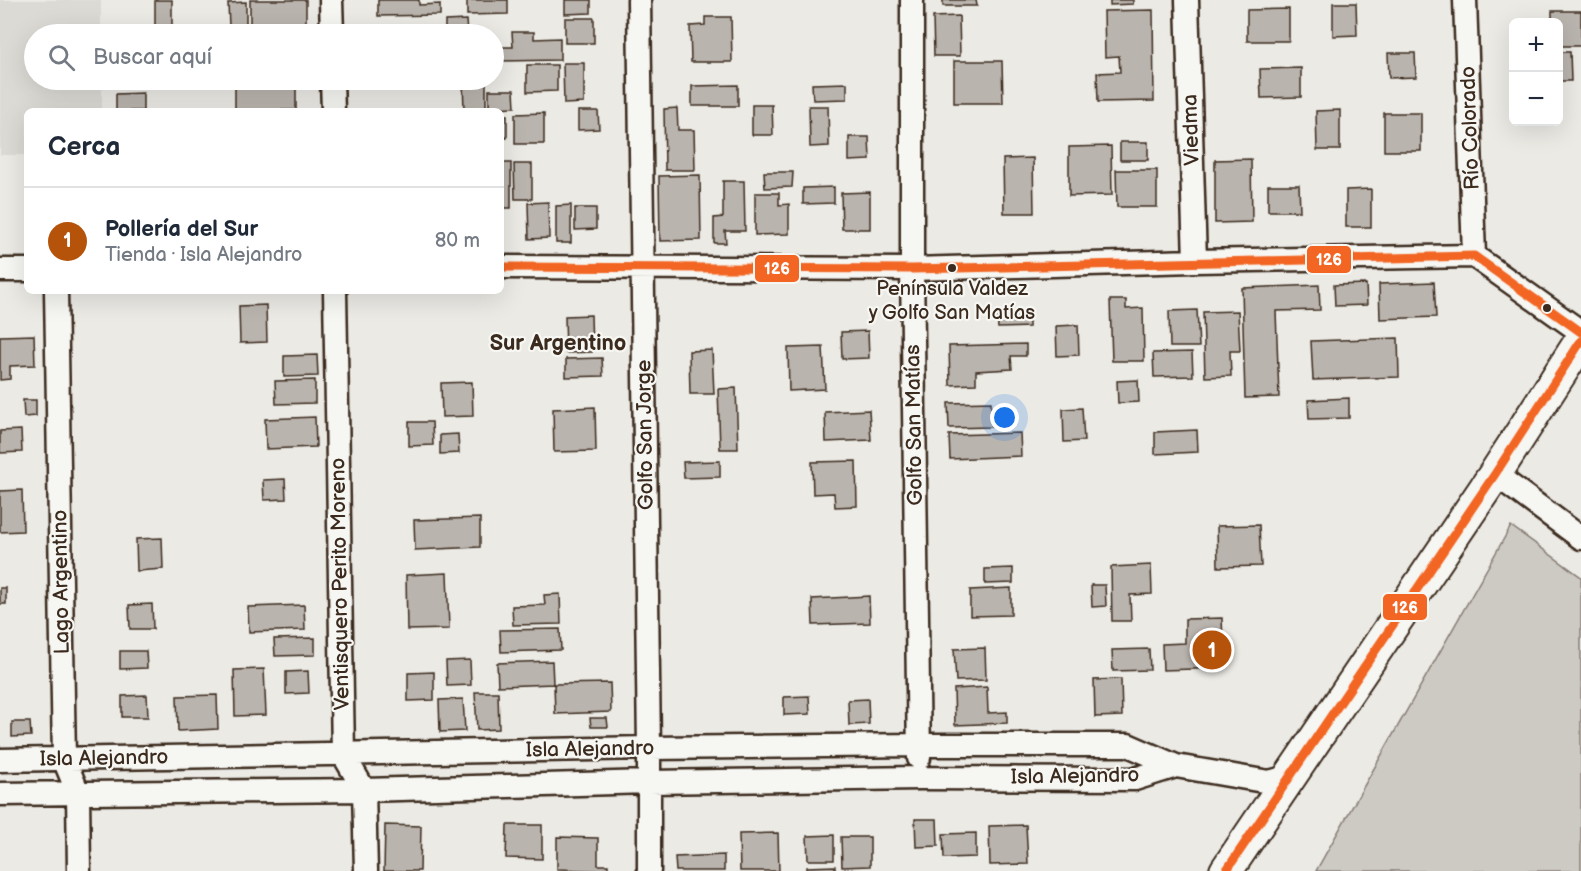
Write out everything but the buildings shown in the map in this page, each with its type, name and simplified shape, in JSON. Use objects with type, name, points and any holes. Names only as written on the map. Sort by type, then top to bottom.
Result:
[{"type":"main road","points":[[1226,871],[1495,474],[1581,340]]},
{"type":"street","points":[[331,0],[332,24]]},
{"type":"street","name":"Golfo San Jorge","points":[[639,0],[644,268],[649,871]]},
{"type":"street","name":"Golfo San Matías","points":[[912,0],[912,269],[920,777]]},
{"type":"street","name":"Viedma","points":[[1187,0],[1195,261]]},
{"type":"street","name":"Río Colorado","points":[[1465,0],[1474,256]]},
{"type":"street","points":[[332,90],[333,108]]},
{"type":"street","points":[[504,267],[912,269],[1474,256],[1581,332]]},
{"type":"street","points":[[0,270],[24,270]]},
{"type":"street","name":"Lago Argentino","points":[[56,294],[64,759],[78,793],[79,871]]},
{"type":"street","name":"Ventisquero Perito Moreno","points":[[335,294],[343,754],[364,790],[366,871]]},
{"type":"street","points":[[1495,474],[1581,538]]},
{"type":"street","name":"Isla Alejandro","points":[[0,760],[649,748],[919,745],[1128,746],[1176,766],[1269,782],[1292,776]]},
{"type":"street","name":"Isla Alejandro","points":[[0,794],[364,790],[920,777],[1134,779],[1176,766]]},
{"type":"shaded area","points":[[0,0],[101,0],[101,24],[24,24],[24,90],[102,90],[102,108],[24,108],[24,155],[0,155]]},
{"type":"shaded area","points":[[1511,526],[1581,577],[1581,871],[1316,871]]},
{"type":"transit line","name":"126","points":[[504,267],[912,269],[1474,256],[1581,332]]},
{"type":"transit line","name":"126","points":[[1226,871],[1495,474],[1581,341]]},
{"type":"place","name":"Península Valdez y Golfo San Matías","points":[[952,268]]},
{"type":"place","name":"Pollería del Sur","points":[[1212,650]]},
{"type":"district","name":"Sur Argentino","points":[[558,343]]}]
